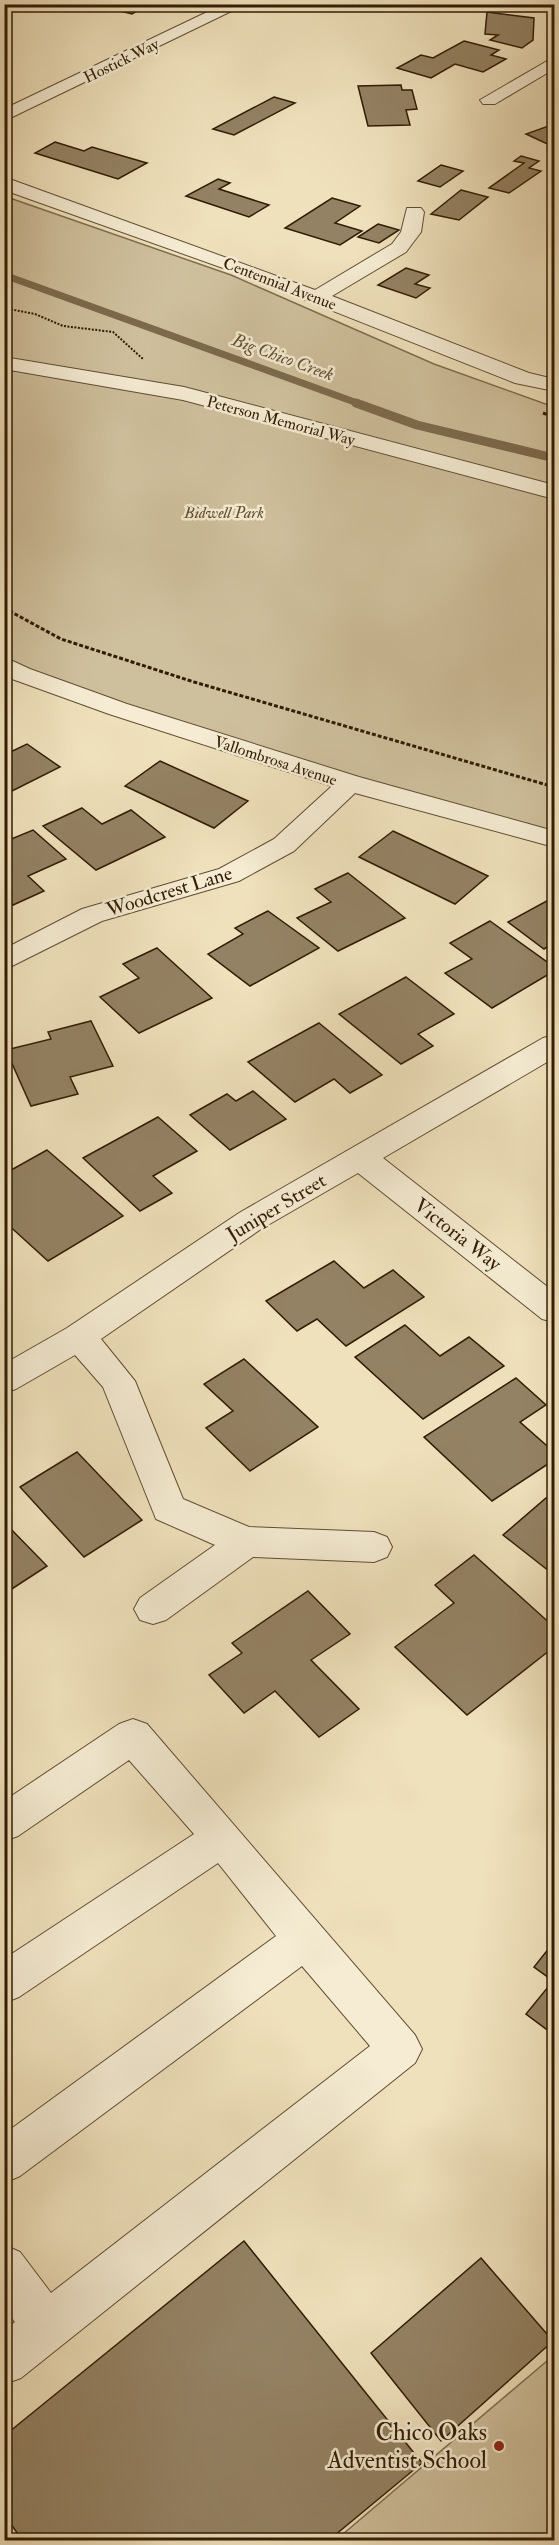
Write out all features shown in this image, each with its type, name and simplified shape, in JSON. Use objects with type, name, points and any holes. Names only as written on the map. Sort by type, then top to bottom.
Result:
[{"type":"street","name":"Hostick Way","points":[[4,117],[238,4]]},
{"type":"street","points":[[489,100],[555,63]]},
{"type":"street","name":"Centennial Avenue","points":[[4,183],[317,297],[523,378],[555,385]]},
{"type":"street","points":[[317,297],[399,248],[411,232],[414,212]]},
{"type":"street","name":"Peterson Memorial Way","points":[[4,363],[196,397],[555,492]]},
{"type":"street","name":"Vallombrosa Avenue","points":[[10,673],[350,783],[555,839]]},
{"type":"street","name":"Woodcrest Lane","points":[[4,961],[92,915],[229,875],[284,845],[350,783]]},
{"type":"street","name":"Juniper Street","points":[[4,1380],[79,1337],[250,1221],[555,1045]]},
{"type":"street","name":"Victoria Way","points":[[361,1158],[555,1310]]},
{"type":"street","points":[[79,1337],[118,1381],[169,1509],[246,1542],[374,1547]]},
{"type":"street","points":[[153,1609],[246,1542]]},
{"type":"street","points":[[4,1823],[133,1736],[400,2049],[4,2361]]},
{"type":"street","points":[[4,1983],[222,1838]]},
{"type":"street","points":[[4,2161],[305,1939]]},
{"type":"street","points":[[4,2268],[46,2326]]},
{"type":"path","points":[[4,308],[36,314],[63,326],[113,332],[142,357],[157,390]]},
{"type":"path","points":[[4,608],[72,643],[194,682],[555,787]]},
{"type":"green space","name":"Bidwell Park","points":[[4,196],[231,275],[434,364],[554,407],[554,839],[350,783],[5,664]]},
{"type":"green space","name":"Chico Oaks Adventist School","points":[[554,2355],[554,2540],[336,2540]]},
{"type":"building","points":[[92,4],[149,4],[132,14]]},
{"type":"building","points":[[487,12],[534,18],[533,40],[522,48],[490,40],[498,35],[485,34]]},
{"type":"building","points":[[464,41],[499,50],[491,55],[506,59],[483,72],[455,64],[431,78],[397,68],[421,55],[433,58]]},
{"type":"building","points":[[401,85],[402,90],[412,90],[417,109],[406,110],[410,125],[368,126],[358,86]]},
{"type":"building","points":[[274,97],[295,103],[234,135],[213,129]]},
{"type":"building","points":[[554,124],[554,147],[526,134]]},
{"type":"building","points":[[55,142],[84,151],[92,147],[147,163],[118,179],[35,153]]},
{"type":"building","points":[[521,156],[539,161],[529,168],[541,171],[509,193],[489,188],[524,163],[514,161]]},
{"type":"building","points":[[441,165],[463,171],[440,187],[418,181]]},
{"type":"building","points":[[218,179],[230,183],[219,189],[269,205],[249,217],[186,196]]},
{"type":"building","points":[[461,190],[488,197],[459,220],[431,214]]},
{"type":"building","points":[[332,198],[360,206],[335,223],[362,231],[340,245],[285,228]]},
{"type":"building","points":[[378,224],[399,230],[379,243],[358,237]]},
{"type":"building","points":[[406,268],[429,275],[415,284],[430,288],[416,298],[378,285]]},
{"type":"building","points":[[27,744],[60,767],[4,795],[4,755]]},
{"type":"building","points":[[160,761],[248,801],[214,828],[125,786]]},
{"type":"building","points":[[82,808],[102,824],[131,810],[165,837],[96,870],[43,826]]},
{"type":"building","points":[[33,830],[66,859],[28,876],[44,891],[13,905],[4,897],[4,842]]},
{"type":"building","points":[[393,831],[488,876],[455,904],[359,857]]},
{"type":"building","points":[[348,873],[405,918],[338,951],[297,918],[331,902],[315,889]]},
{"type":"building","points":[[554,897],[554,943],[544,949],[508,922]]},
{"type":"building","points":[[268,911],[319,948],[250,986],[208,954],[243,934],[235,928]]},
{"type":"building","points":[[490,921],[554,967],[554,971],[492,1008],[445,973],[472,959],[450,943]]},
{"type":"building","points":[[157,948],[212,998],[139,1033],[100,997],[139,978],[123,964]]},
{"type":"building","points":[[406,977],[454,1014],[418,1034],[433,1046],[401,1064],[339,1014]]},
{"type":"building","points":[[91,1021],[113,1066],[70,1077],[78,1094],[31,1106],[6,1050],[51,1039],[48,1032]]},
{"type":"building","points":[[319,1023],[382,1075],[350,1093],[334,1079],[295,1102],[248,1062]]},
{"type":"building","points":[[253,1091],[286,1119],[230,1150],[190,1115],[227,1094],[236,1101]]},
{"type":"building","points":[[158,1117],[197,1151],[153,1176],[172,1193],[140,1211],[83,1158]]},
{"type":"building","points":[[47,1150],[123,1216],[48,1261],[4,1221],[4,1174]]},
{"type":"building","points":[[334,1261],[364,1288],[393,1270],[424,1297],[346,1346],[317,1319],[297,1331],[266,1301]]},
{"type":"building","points":[[405,1325],[440,1356],[469,1337],[504,1366],[423,1419],[355,1357]]},
{"type":"building","points":[[244,1359],[318,1427],[250,1471],[206,1428],[233,1411],[204,1384]]},
{"type":"building","points":[[516,1378],[546,1405],[520,1422],[554,1452],[554,1460],[492,1501],[424,1437]]},
{"type":"building","points":[[77,1452],[142,1520],[84,1557],[20,1487]]},
{"type":"building","points":[[546,1498],[554,1504],[554,1575],[503,1535]]},
{"type":"building","points":[[4,1522],[47,1566],[4,1594]]},
{"type":"building","points":[[474,1555],[554,1627],[554,1647],[467,1715],[395,1647],[454,1603],[435,1585]]},
{"type":"building","points":[[308,1591],[350,1634],[311,1660],[359,1709],[319,1737],[275,1691],[244,1713],[209,1675],[242,1653],[232,1643]]},
{"type":"building","points":[[554,1942],[554,2035],[526,2014],[553,1981],[534,1967]]},
{"type":"building","points":[[244,2241],[422,2463],[329,2540],[22,2540],[4,2514],[4,2436]]},
{"type":"building","points":[[481,2258],[553,2341],[441,2441],[371,2353]]},
{"type":"waterway","name":"Big Chico Creek","points":[[4,275],[360,404]]},
{"type":"waterway","name":"Big Chico Creek","points":[[356,403],[417,425],[554,458]]},
{"type":"place","name":"Chico Oaks Adventist School","points":[[499,2446]]}]
